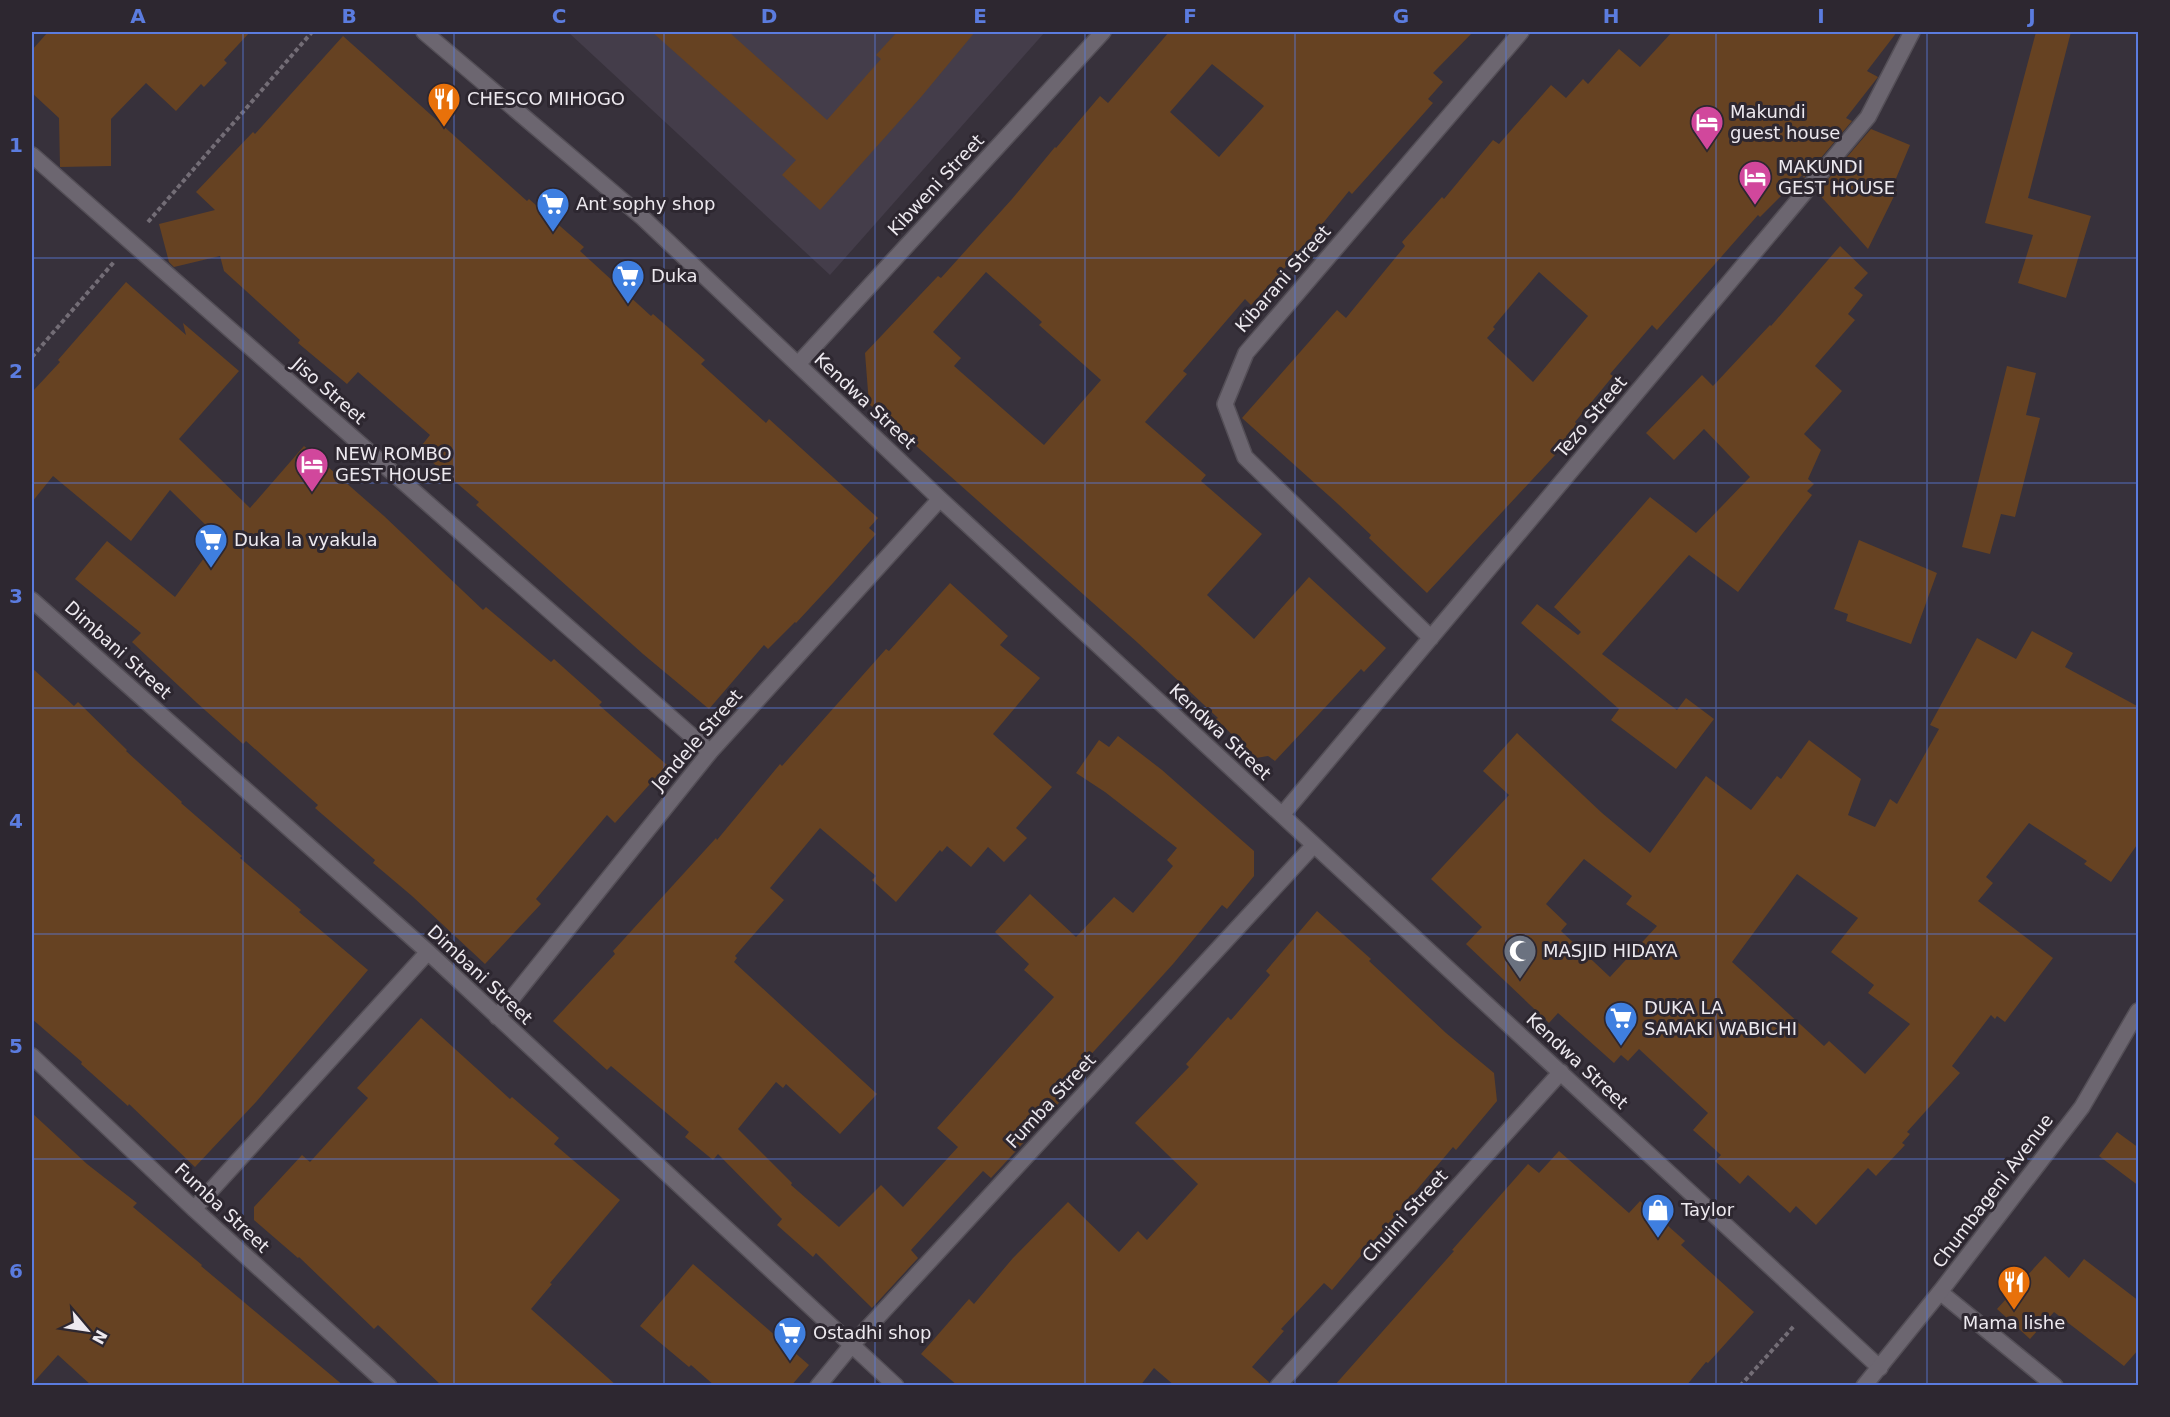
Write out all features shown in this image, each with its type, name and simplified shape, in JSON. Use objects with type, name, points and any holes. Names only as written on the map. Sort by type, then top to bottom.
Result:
[{"type":"street","name":"Kendwa Street","points":[[424,32],[644,218],[940,499],[1880,1368]]},
{"type":"street","name":"Kibweni Street","points":[[798,364],[1103,32]]},
{"type":"street","name":"Kibarani Street","points":[[1431,638],[1245,457],[1225,404],[1246,353],[1521,32]]},
{"type":"street","name":"Tezo Street","points":[[1282,815],[1868,117],[1912,32]]},
{"type":"street","name":"Jiso Street","points":[[32,155],[710,752]]},
{"type":"street","name":"Jendele Street","points":[[497,1017],[710,752],[940,499]]},
{"type":"street","name":"Dimbani Street","points":[[32,600],[428,952],[896,1386]]},
{"type":"street","name":"Fumba Street","points":[[818,1386],[851,1346],[1314,845]]},
{"type":"street","points":[[194,1209],[428,952]]},
{"type":"street","name":"Chumbageni Avenue","points":[[1864,1386],[1940,1292],[2082,1107],[2139,1011]]},
{"type":"street","name":"Fumba Street","points":[[32,1056],[194,1209],[389,1386]]},
{"type":"street","name":"Chuini Street","points":[[1278,1386],[1561,1072]]},
{"type":"street","points":[[1940,1292],[2055,1386]]},
{"type":"path","points":[[32,357],[312,32]]},
{"type":"path","points":[[1740,1386],[1814,1305]]},
{"type":"shaded area","points":[[568,32],[1045,32],[830,275]]},
{"type":"building","points":[[48,32],[250,32],[224,60],[227,63],[204,87],[201,84],[176,111],[146,83],[111,119],[111,166],[60,167],[59,118],[32,93],[32,50]]},
{"type":"building","points":[[652,32],[729,32],[827,120],[881,59],[876,55],[897,32],[975,32],[921,97],[820,210],[782,175],[796,160]]},
{"type":"building","points":[[1169,32],[1473,32],[1433,73],[1443,82],[1428,99],[1433,103],[1352,194],[1349,191],[1302,249],[1251,305],[1245,299],[1183,371],[1187,374],[1145,422],[1206,475],[1201,481],[1262,534],[1207,595],[1254,639],[1309,577],[1386,648],[1364,672],[1361,669],[1275,761],[1268,756],[1256,758],[1216,719],[1218,718],[1138,643],[869,404],[865,353],[938,276],[941,278],[1100,96],[1108,103]],"holes":[[[1212,64],[1264,106],[1219,157],[1170,112]],[[986,272],[1042,322],[1039,325],[1101,380],[1044,445],[954,366],[961,358],[933,332]]]},
{"type":"building","points":[[1672,32],[1897,32],[1867,71],[1878,77],[1846,118],[1852,121],[1804,178],[1802,175],[1760,217],[1758,215],[1657,330],[1652,325],[1610,374],[1613,376],[1575,422],[1580,428],[1427,593],[1369,538],[1371,535],[1242,418],[1337,310],[1346,318],[1405,246],[1402,242],[1442,197],[1444,199],[1493,140],[1499,144],[1551,85],[1566,98],[1583,79],[1588,84],[1619,49],[1640,67]],"holes":[[[1539,272],[1588,316],[1533,382],[1487,338],[1495,329],[1493,327]]]},
{"type":"building","points":[[2036,32],[2071,32],[2028,198],[2091,216],[2066,298],[2018,283],[2033,235],[1985,223]]},
{"type":"building","points":[[343,36],[527,201],[529,199],[584,247],[580,251],[651,316],[653,314],[705,360],[701,364],[766,423],[769,419],[878,518],[869,528],[876,534],[833,583],[768,649],[764,645],[709,709],[643,654],[476,505],[479,502],[418,450],[430,435],[358,372],[347,384],[298,343],[300,340],[224,271],[220,256],[174,267],[169,262],[159,224],[215,210],[196,192],[253,132],[255,134]]},
{"type":"building","points":[[1871,129],[1910,145],[1892,188],[1897,190],[1868,249],[1817,192]]},
{"type":"building","points":[[1840,246],[1868,273],[1854,288],[1863,295],[1848,314],[1855,320],[1815,366],[1842,391],[1804,434],[1821,450],[1808,479],[1814,484],[1807,491],[1812,495],[1738,592],[1689,555],[1602,654],[1677,710],[1686,698],[1714,719],[1676,769],[1611,720],[1619,709],[1521,623],[1537,604],[1578,635],[1581,632],[1554,607],[1650,497],[1696,533],[1750,477],[1704,429],[1674,460],[1646,433],[1702,375],[1713,386],[1771,326]]},
{"type":"building","points":[[126,282],[186,335],[183,323],[239,371],[179,439],[250,508],[304,446],[384,516],[483,610],[486,607],[551,662],[554,659],[602,702],[599,705],[667,765],[615,823],[607,815],[536,899],[541,904],[485,964],[373,863],[375,860],[315,808],[318,805],[246,741],[243,744],[132,642],[141,633],[75,579],[107,541],[175,597],[219,538],[170,490],[131,541],[53,476],[32,502],[32,392]]},
{"type":"building","points":[[2007,366],[2036,373],[2026,415],[2040,418],[2015,517],[2001,514],[1990,554],[1962,547]]},
{"type":"building","points":[[1859,540],[1937,573],[1911,644],[1846,621],[1848,614],[1834,609]]},
{"type":"building","points":[[950,583],[1008,636],[1000,645],[1040,678],[993,734],[1052,787],[1016,828],[1027,838],[1004,862],[988,847],[971,867],[947,846],[942,852],[940,850],[896,902],[872,880],[876,876],[820,828],[770,888],[784,900],[735,956],[737,958],[734,962],[877,1094],[840,1134],[786,1084],[783,1088],[776,1082],[738,1129],[792,1183],[791,1185],[839,1227],[881,1185],[903,1207],[958,1147],[937,1128],[1054,997],[1024,970],[1029,964],[995,932],[1030,894],[1076,937],[1114,897],[1133,913],[1173,866],[1167,860],[1177,848],[1105,792],[1076,773],[1099,740],[1109,747],[1118,736],[1162,770],[1254,851],[1254,876],[1227,909],[1222,905],[1173,964],[1086,1060],[1092,1065],[1037,1128],[991,1178],[983,1171],[911,1250],[918,1258],[872,1308],[816,1253],[813,1257],[777,1225],[782,1219],[718,1154],[713,1160],[685,1137],[689,1132],[611,1066],[607,1070],[553,1021],[615,954],[613,951],[716,838],[717,840],[780,764],[782,766],[886,649],[889,651]]},
{"type":"building","points":[[2032,631],[2073,653],[2065,667],[2139,707],[2139,842],[2111,882],[2084,864],[2087,861],[2029,823],[1986,877],[1993,883],[1978,901],[2053,958],[2005,1022],[1991,1015],[1952,1066],[1960,1073],[1907,1132],[1910,1134],[1902,1143],[1905,1145],[1876,1176],[1868,1168],[1816,1225],[1796,1206],[1790,1213],[1748,1175],[1740,1184],[1715,1161],[1721,1155],[1693,1130],[1708,1113],[1639,1049],[1628,1061],[1621,1055],[1614,1063],[1558,1013],[1549,1023],[1466,944],[1482,927],[1431,879],[1509,795],[1483,771],[1517,733],[1602,813],[1650,853],[1706,776],[1751,810],[1777,776],[1781,779],[1809,740],[1861,779],[1848,815],[1875,827],[1890,799],[1897,804],[1939,729],[1930,725],[1977,638],[2016,659]],"holes":[[[1584,859],[1632,896],[1626,904],[1657,926],[1610,977],[1561,931],[1567,924],[1546,904]],[[1797,874],[1858,918],[1831,952],[1874,985],[1868,993],[1910,1024],[1865,1074],[1829,1041],[1824,1046],[1732,962]]]},
{"type":"building","points":[[32,668],[74,706],[78,702],[181,803],[242,856],[240,858],[368,970],[256,1102],[195,1167],[129,1104],[128,1106],[32,1019]]},
{"type":"building","points":[[1317,911],[1371,959],[1369,961],[1446,1033],[1494,1073],[1497,1101],[1456,1150],[1453,1147],[1332,1290],[1324,1283],[1281,1329],[1284,1331],[1252,1367],[1269,1382],[1268,1386],[1175,1386],[1154,1368],[1140,1386],[958,1386],[921,1354],[969,1299],[974,1304],[1013,1258],[1068,1202],[1119,1252],[1138,1231],[1147,1240],[1198,1184],[1135,1123],[1189,1067],[1186,1064],[1228,1017],[1231,1020],[1270,975],[1266,971]]},
{"type":"building","points":[[421,1018],[510,1099],[512,1097],[559,1138],[554,1144],[620,1200],[531,1309],[617,1386],[442,1386],[378,1325],[374,1329],[299,1257],[254,1220],[254,1207],[302,1155],[310,1162],[368,1098],[357,1088]]},
{"type":"building","points":[[32,1113],[87,1164],[137,1203],[133,1207],[344,1386],[92,1386],[58,1355],[32,1384]]},
{"type":"building","points":[[2117,1132],[2139,1148],[2139,1186],[2099,1156]]},
{"type":"building","points":[[1559,1151],[1629,1213],[1640,1201],[1685,1241],[1681,1245],[1754,1312],[1686,1386],[1334,1386],[1528,1164],[1539,1173]]},
{"type":"building","points":[[2045,1256],[2069,1278],[2084,1259],[2139,1301],[2139,1349],[2124,1366],[2054,1312],[2030,1339],[1997,1309]]},
{"type":"building","points":[[693,1264],[809,1365],[791,1386],[715,1386],[640,1326]]},
{"type":"place","name":"CHESCO MIHOGO","points":[[444,128]]},
{"type":"place","name":"Makundi guest house","points":[[1707,151]]},
{"type":"place","name":"MAKUNDI GEST HOUSE","points":[[1755,206]]},
{"type":"place","name":"Ant sophy shop","points":[[553,233]]},
{"type":"place","name":"Duka","points":[[628,305]]},
{"type":"place","name":"NEW ROMBO GEST HOUSE","points":[[312,493]]},
{"type":"place","name":"Duka la vyakula","points":[[211,569]]},
{"type":"place","name":"MASJID HIDAYA","points":[[1520,980]]},
{"type":"place","name":"DUKA LA SAMAKI WABICHI","points":[[1621,1047]]},
{"type":"place","name":"Taylor","points":[[1658,1239]]},
{"type":"place","name":"Mama lishe","points":[[2014,1311]]},
{"type":"place","name":"Ostadhi shop","points":[[790,1362]]}]
